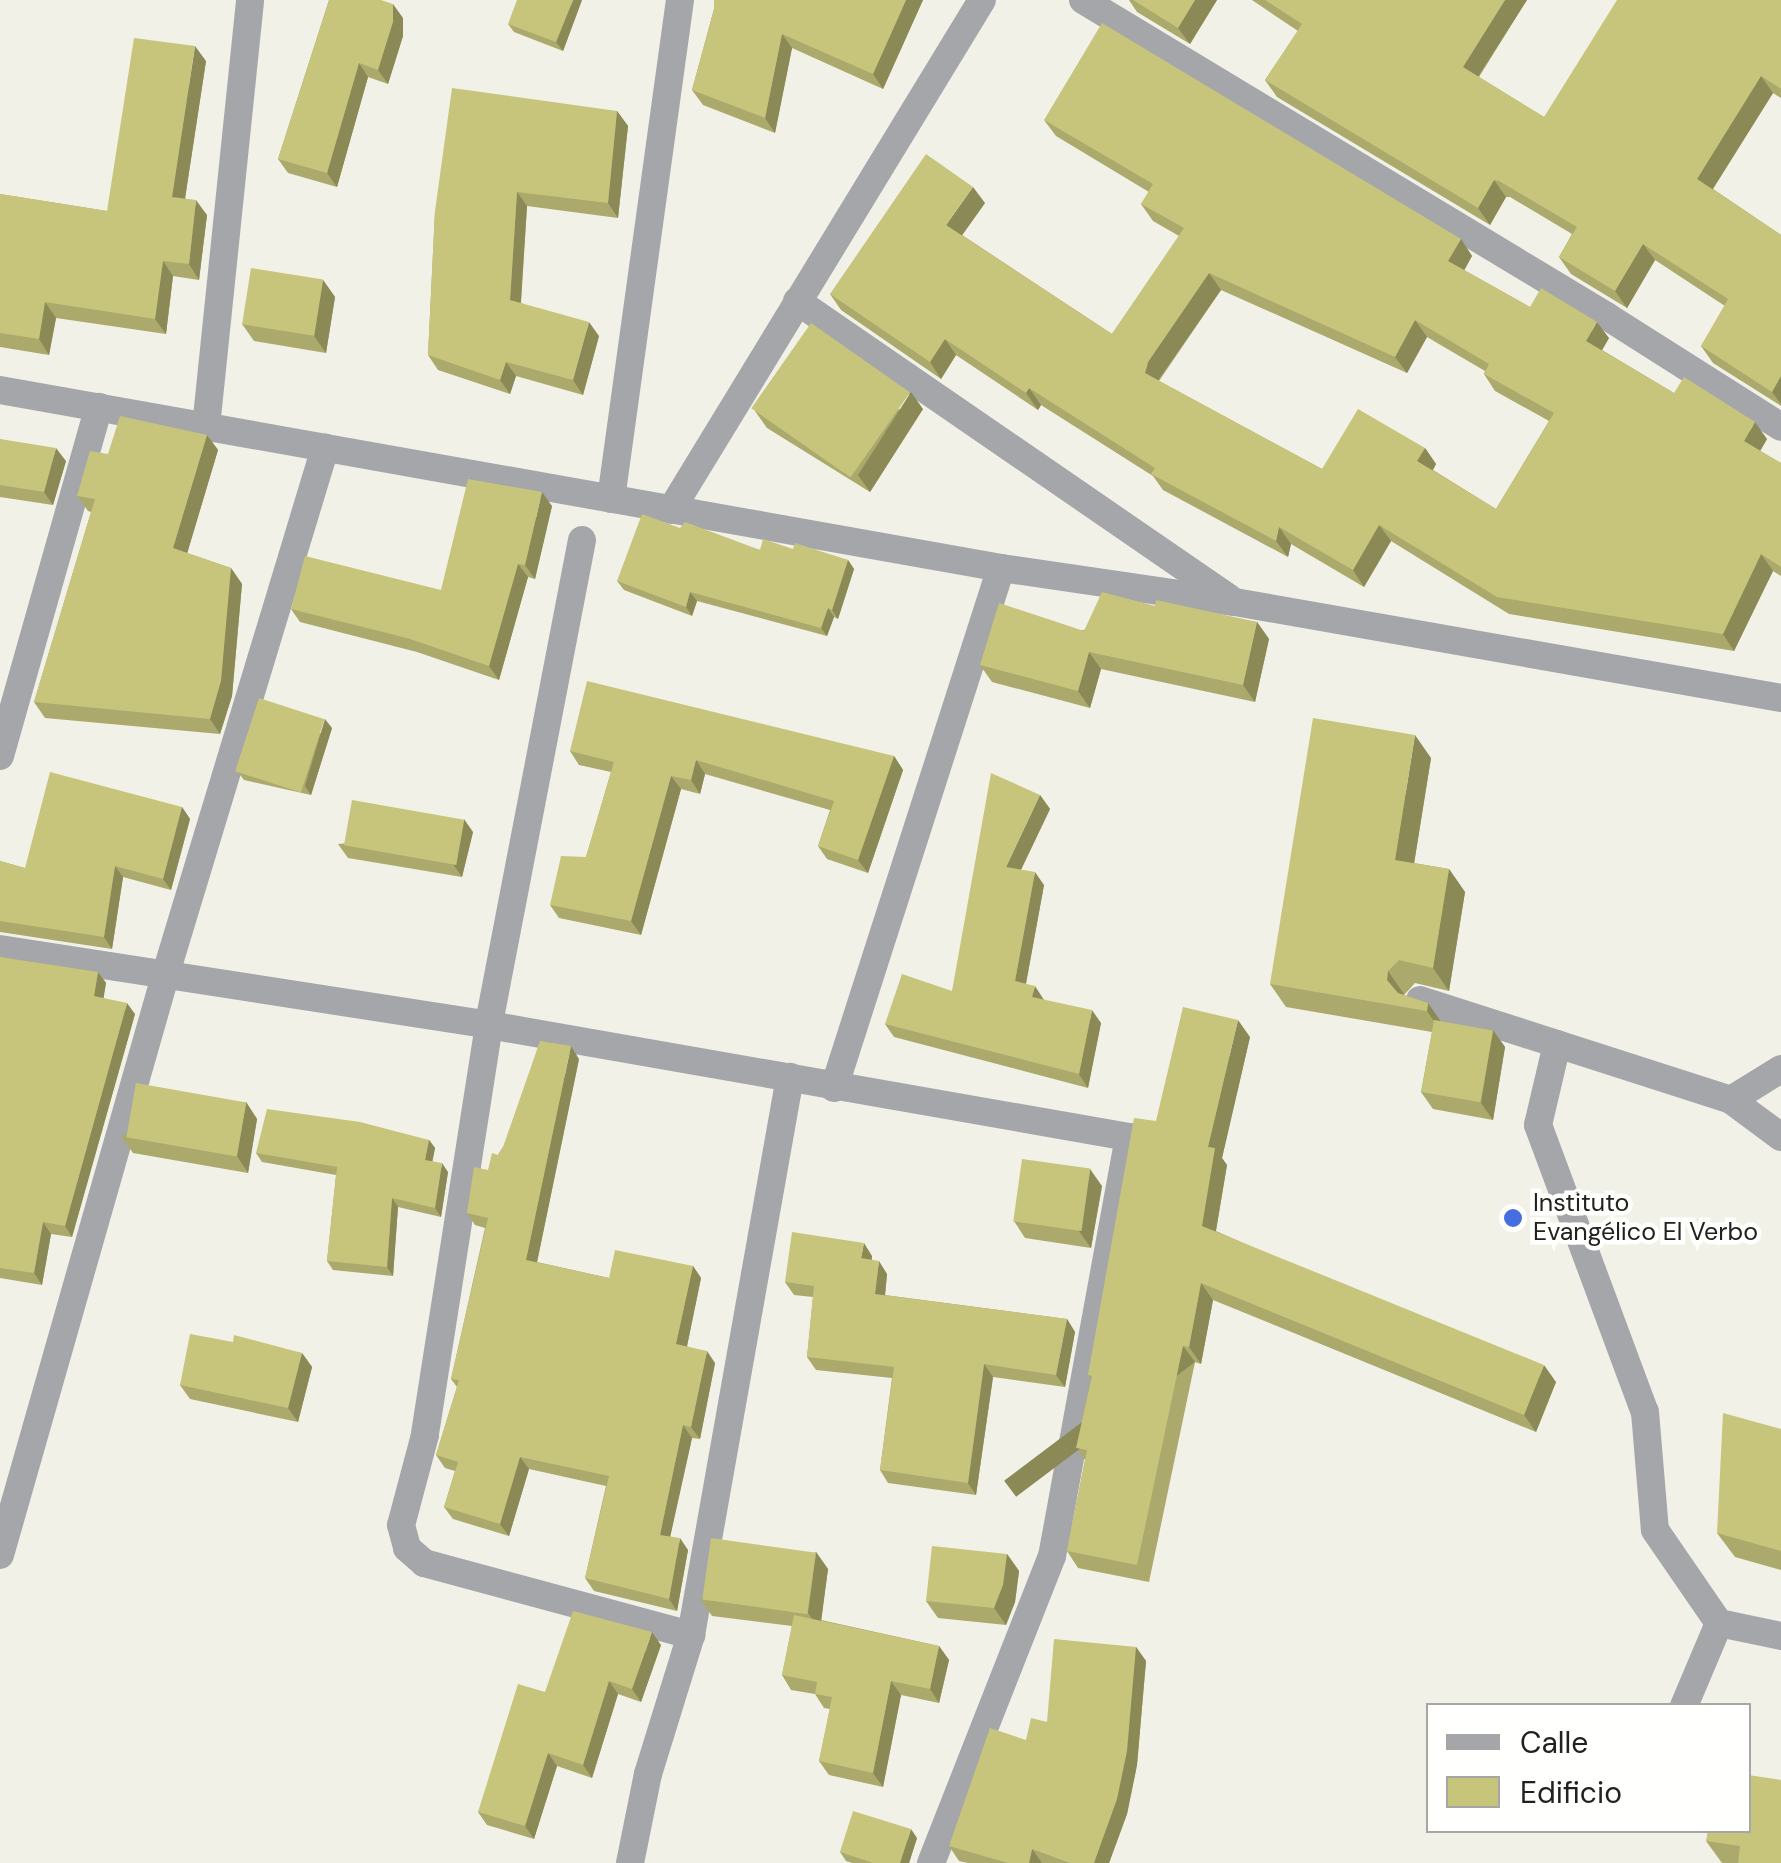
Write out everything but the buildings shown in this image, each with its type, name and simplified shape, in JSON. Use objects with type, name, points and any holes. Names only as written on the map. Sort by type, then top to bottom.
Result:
[{"type":"street","points":[[206,427],[250,0]]},
{"type":"street","points":[[611,499],[680,0]]},
{"type":"street","points":[[671,510],[982,0]]},
{"type":"street","points":[[1083,0],[1608,316],[1781,427]]},
{"type":"street","points":[[798,301],[1235,602]]},
{"type":"street","points":[[0,390],[1002,568],[1235,602],[1781,698]]},
{"type":"street","points":[[0,756],[99,407]]},
{"type":"street","points":[[0,1556],[166,973],[325,448]]},
{"type":"street","points":[[582,540],[490,1025],[426,1434],[401,1525],[406,1548],[424,1563],[691,1635]]},
{"type":"street","points":[[834,1088],[1002,568]]},
{"type":"street","points":[[0,950],[490,1025],[834,1088],[1124,1134],[1130,1140],[1052,1556],[930,1863]]},
{"type":"street","points":[[1420,1000],[1731,1100],[1781,1137]]},
{"type":"street","points":[[1558,1044],[1538,1126],[1645,1412],[1656,1530],[1719,1623],[1781,1636]]},
{"type":"street","points":[[1731,1100],[1781,1069]]},
{"type":"street","points":[[630,1863],[648,1774],[691,1635],[790,1078]]},
{"type":"street","points":[[1685,1703],[1719,1623]]},
{"type":"place","name":"Instituto Evangélico El Verbo","points":[[1513,1218]]}]
